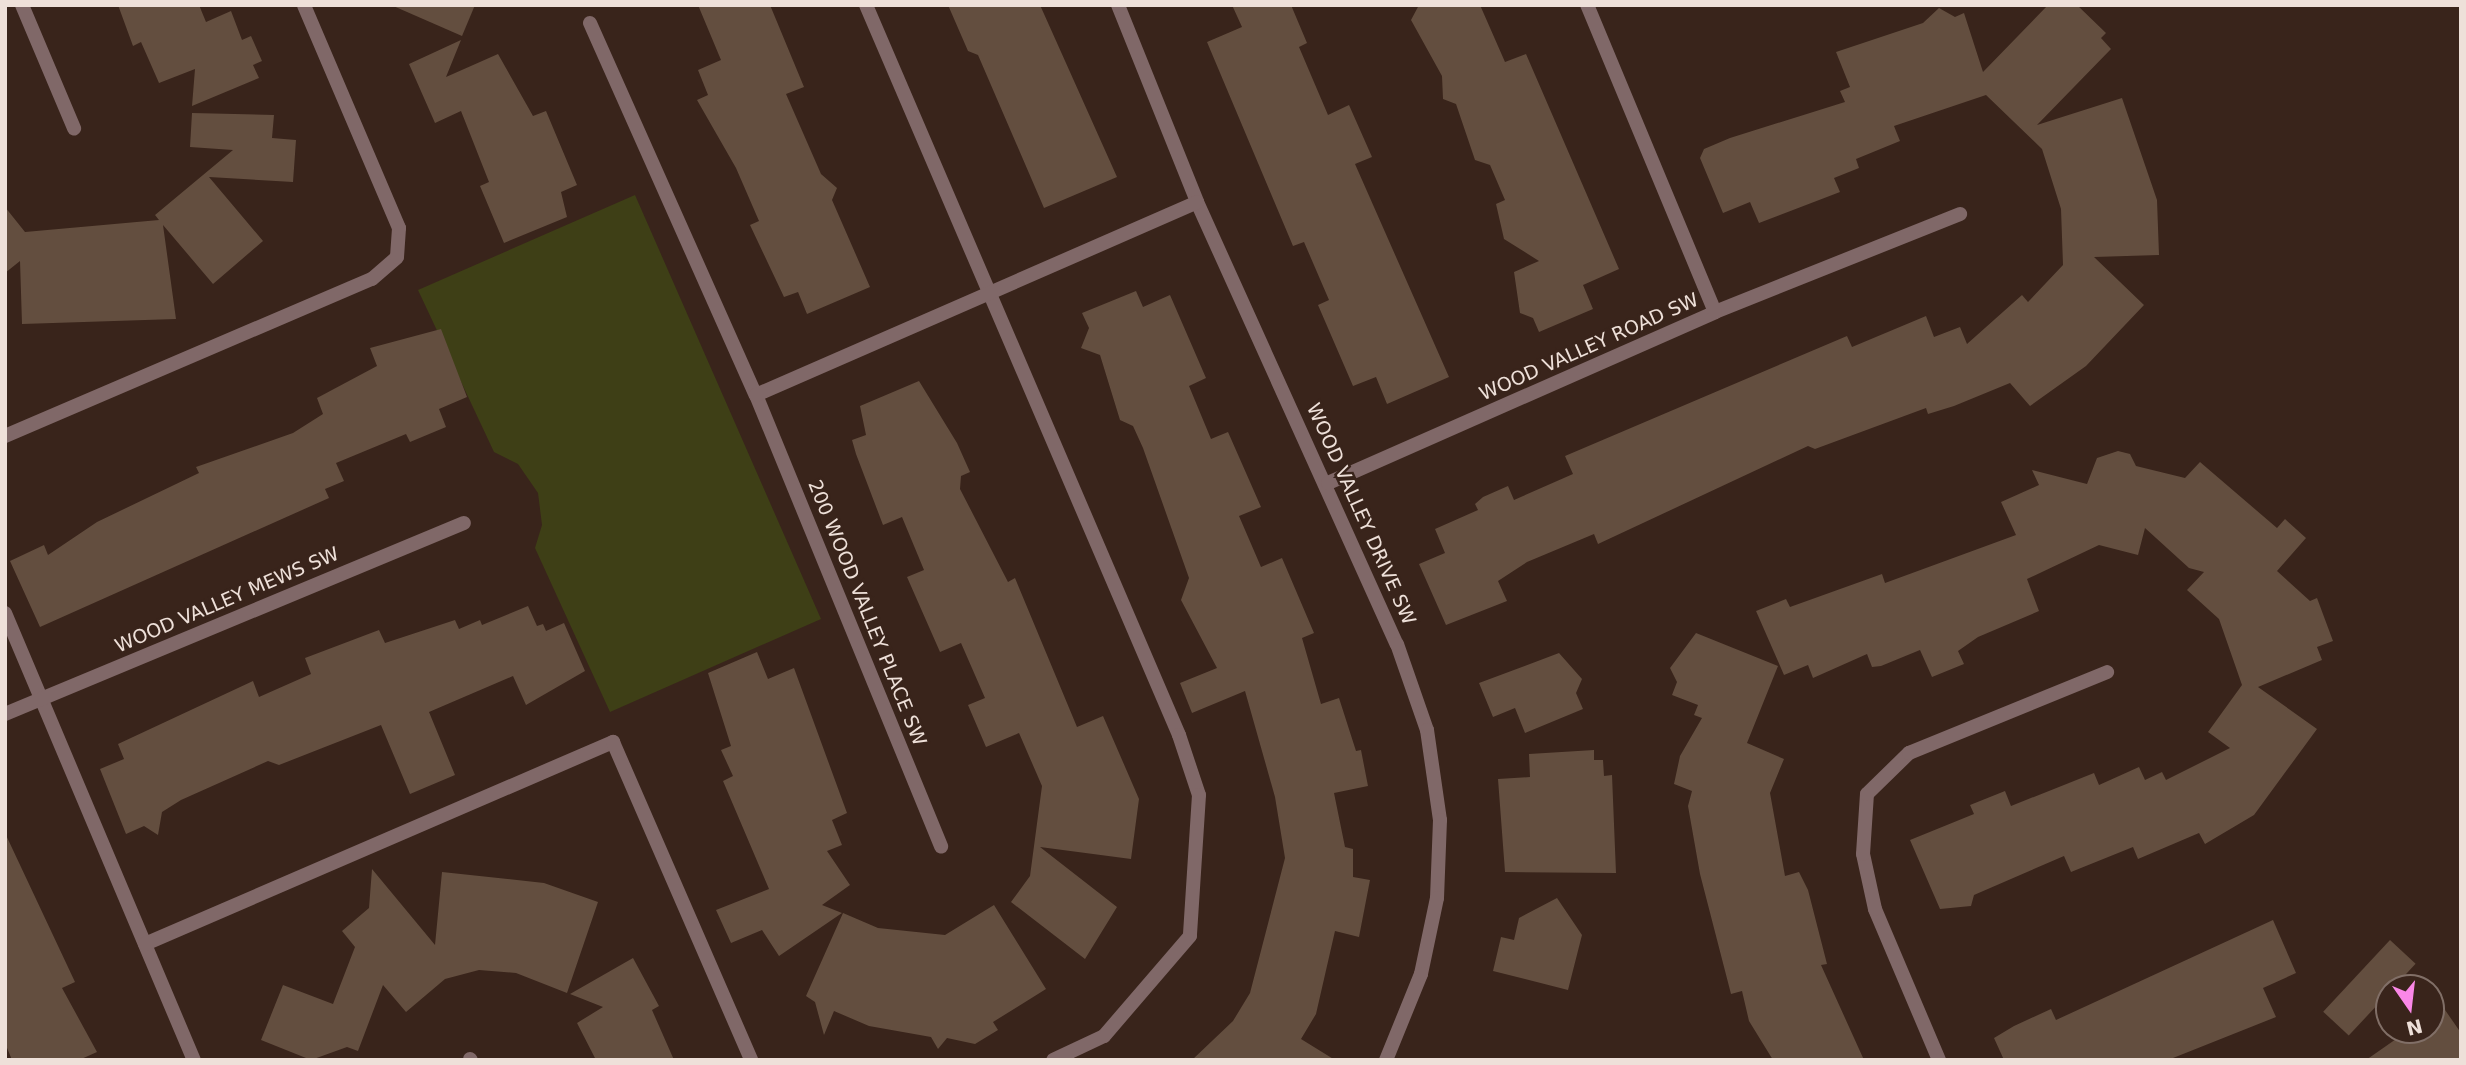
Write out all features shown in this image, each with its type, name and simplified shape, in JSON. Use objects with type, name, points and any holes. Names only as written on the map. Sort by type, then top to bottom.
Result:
[{"type":"street","points":[[22,5],[74,128]]},
{"type":"street","points":[[5,436],[372,279],[397,257],[399,228],[304,5]]},
{"type":"street","points":[[866,5],[1199,795],[1190,936],[1104,1036],[1053,1060]]},
{"type":"street","name":"WOOD VALLEY DRIVE SW","points":[[1118,5],[1197,202],[1328,483],[1414,687],[1435,775],[1440,859],[1430,936],[1386,1060]]},
{"type":"street","name":"WOOD VALLEY ROAD SW","points":[[1328,483],[1716,312],[1587,5]]},
{"type":"street","name":"200 WOOD VALLEY PLACE SW","points":[[590,23],[756,395],[941,847]]},
{"type":"street","points":[[756,395],[1197,202]]},
{"type":"street","points":[[1716,312],[1961,214]]},
{"type":"street","name":"WOOD VALLEY MEWS SW","points":[[5,714],[464,523]]},
{"type":"street","points":[[5,613],[194,1060]]},
{"type":"street","points":[[1939,1060],[1875,909],[1862,842],[1867,794],[1880,775],[1909,753],[2107,672]]},
{"type":"street","points":[[145,944],[613,743],[751,1060]]},
{"type":"shaded area","points":[[635,195],[821,619],[610,712],[535,548],[542,525],[538,493],[518,464],[494,452],[418,290]]},
{"type":"building","points":[[118,5],[199,5],[206,22],[231,11],[242,40],[251,36],[262,61],[253,65],[259,78],[192,106],[195,69],[159,83],[141,42],[133,46]]},
{"type":"building","points":[[391,5],[475,5],[462,36]]},
{"type":"building","points":[[698,5],[770,5],[804,87],[786,94],[821,174],[837,188],[832,200],[870,287],[807,314],[798,292],[784,297],[750,225],[759,221],[736,168],[697,100],[708,95],[698,70],[721,60]]},
{"type":"building","points":[[948,5],[1040,5],[1117,177],[1044,208],[978,55],[968,51]]},
{"type":"building","points":[[1232,5],[1291,5],[1307,43],[1299,47],[1328,115],[1349,105],[1372,157],[1355,164],[1449,377],[1387,404],[1376,377],[1353,386],[1318,305],[1329,300],[1304,242],[1293,246],[1207,42],[1242,27]]},
{"type":"building","points":[[1419,5],[1480,5],[1505,62],[1526,54],[1619,269],[1583,285],[1593,309],[1539,332],[1533,318],[1520,313],[1514,272],[1539,261],[1504,239],[1496,204],[1505,200],[1490,165],[1475,160],[1456,104],[1443,99],[1442,76],[1411,20]]},
{"type":"building","points":[[2048,5],[2077,5],[2106,33],[2101,38],[2111,49],[2037,125],[2122,98],[2157,200],[2159,255],[2094,257],[2144,305],[2086,366],[2030,406],[2010,383],[1954,406],[1928,414],[1926,408],[1815,449],[1808,446],[1598,544],[1594,534],[1527,562],[1498,581],[1507,601],[1446,625],[1419,564],[1445,553],[1435,529],[1478,510],[1475,504],[1483,497],[1508,486],[1514,500],[1573,474],[1565,456],[1847,336],[1852,347],[1926,316],[1934,337],[1960,327],[1967,344],[2022,295],[2028,302],[2063,265],[2061,209],[2042,149],[1986,95],[1894,126],[1900,141],[1856,159],[1859,168],[1834,178],[1840,192],[1759,223],[1750,202],[1723,213],[1700,158],[1704,149],[1730,138],[1845,102],[1840,91],[1850,87],[1836,52],[1923,23],[1939,8],[1955,17],[1964,13],[1983,72]]},
{"type":"building","points":[[461,40],[446,77],[498,54],[533,116],[546,111],[577,185],[561,192],[567,217],[504,243],[480,186],[489,182],[461,111],[435,123],[409,64]]},
{"type":"building","points":[[192,113],[274,115],[272,138],[296,140],[293,182],[209,177],[263,241],[213,284],[163,225],[176,319],[22,324],[20,261],[5,273],[5,207],[25,232],[159,220],[155,215],[233,150],[190,147]]},
{"type":"building","points":[[1136,291],[1143,307],[1170,295],[1206,378],[1189,386],[1211,439],[1228,432],[1261,507],[1239,516],[1261,567],[1282,558],[1314,633],[1302,638],[1321,704],[1339,698],[1356,751],[1361,750],[1368,786],[1334,793],[1345,847],[1353,849],[1353,877],[1370,880],[1359,937],[1335,931],[1316,1014],[1301,1039],[1335,1060],[1192,1060],[1233,1021],[1250,993],[1285,858],[1275,797],[1245,691],[1192,713],[1180,683],[1217,668],[1181,600],[1189,578],[1143,448],[1133,426],[1120,420],[1100,355],[1081,348],[1089,328],[1082,313]]},
{"type":"building","points":[[441,329],[467,397],[439,409],[446,427],[410,442],[406,434],[336,463],[344,481],[325,489],[329,498],[40,627],[10,561],[44,545],[48,555],[97,522],[199,473],[196,467],[293,433],[323,414],[317,398],[377,366],[370,348]]},
{"type":"building","points":[[919,381],[957,443],[970,472],[961,476],[960,489],[1008,582],[1015,578],[1077,727],[1103,716],[1139,799],[1131,859],[1040,847],[1117,907],[1085,959],[1011,902],[1030,876],[1042,786],[1019,733],[986,747],[968,705],[985,698],[961,643],[940,652],[907,577],[924,570],[902,517],[883,525],[856,454],[852,440],[866,435],[860,406]]},
{"type":"building","points":[[2118,451],[2130,454],[2136,466],[2185,478],[2200,462],[2277,528],[2285,519],[2306,538],[2277,571],[2310,601],[2317,598],[2333,641],[2317,647],[2322,660],[2258,687],[2317,729],[2254,815],[2205,844],[2199,833],[2138,859],[2133,847],[2071,872],[2064,856],[1974,895],[1971,906],[1940,909],[1910,840],[1974,814],[1970,805],[2005,791],[2011,806],[2094,773],[2099,785],[2139,767],[2145,780],[2162,772],[2166,780],[2230,748],[2208,732],[2242,685],[2219,619],[2187,590],[2204,572],[2189,568],[2145,528],[2138,555],[2099,545],[2027,579],[2039,611],[1978,637],[1958,651],[1964,664],[1932,677],[1920,650],[1881,666],[1872,667],[1867,654],[1813,678],[1808,665],[1784,675],[1756,611],[1786,599],[1790,607],[1882,574],[1885,583],[2016,535],[2001,502],[2039,485],[2032,470],[2087,484],[2097,458]]},
{"type":"building","points":[[528,606],[537,626],[543,624],[546,631],[564,623],[585,671],[526,705],[513,676],[429,712],[455,775],[410,794],[381,725],[279,765],[268,761],[181,800],[162,812],[158,835],[144,826],[126,834],[100,769],[124,759],[118,744],[253,681],[259,697],[311,674],[305,658],[379,630],[385,643],[455,620],[459,629],[480,620],[482,625]]},
{"type":"building","points":[[1696,633],[1778,666],[1747,743],[1784,759],[1770,793],[1785,876],[1799,872],[1808,890],[1827,964],[1821,965],[1864,1060],[1773,1060],[1749,1021],[1742,991],[1731,994],[1700,874],[1688,806],[1692,791],[1674,784],[1680,756],[1702,718],[1694,715],[1698,705],[1672,695],[1677,682],[1670,668]]},
{"type":"building","points":[[757,652],[768,679],[794,668],[847,813],[832,820],[842,845],[827,851],[850,885],[822,905],[842,913],[779,956],[762,930],[731,943],[716,910],[769,889],[723,781],[733,776],[721,750],[731,746],[708,673]]},
{"type":"building","points":[[1559,653],[1582,679],[1576,693],[1583,709],[1525,733],[1515,708],[1493,717],[1479,683]]},
{"type":"building","points":[[1594,750],[1594,760],[1603,760],[1604,776],[1612,775],[1616,873],[1505,872],[1498,779],[1530,777],[1529,754]]},
{"type":"building","points":[[5,833],[75,982],[62,988],[97,1052],[79,1060],[12,1060],[5,1043]]},
{"type":"building","points":[[372,869],[435,945],[442,872],[544,883],[598,902],[567,993],[516,973],[479,970],[445,979],[406,1012],[383,985],[358,1051],[347,1047],[311,1060],[261,1040],[283,985],[333,1004],[355,947],[342,931],[369,908]]},
{"type":"building","points":[[1557,898],[1582,935],[1568,990],[1493,971],[1501,937],[1514,940],[1519,918]]},
{"type":"building","points":[[994,905],[1046,989],[993,1022],[998,1030],[975,1044],[947,1038],[938,1049],[931,1037],[869,1026],[834,1011],[824,1035],[815,1002],[806,996],[843,913],[878,928],[945,935]]},
{"type":"building","points":[[2273,920],[2296,973],[2263,988],[2276,1017],[2168,1060],[2004,1060],[1994,1038],[2014,1026],[2051,1009],[2056,1020]]},
{"type":"building","points":[[2390,940],[2416,964],[2406,974],[2375,974],[2375,1007],[2349,1036],[2323,1012]]},
{"type":"building","points":[[633,958],[659,1006],[652,1010],[674,1060],[596,1060],[577,1023],[603,1007],[570,994]]},
{"type":"building","points":[[2445,1010],[2461,1033],[2461,1060],[2366,1060],[2389,1044],[2445,1044]]}]
